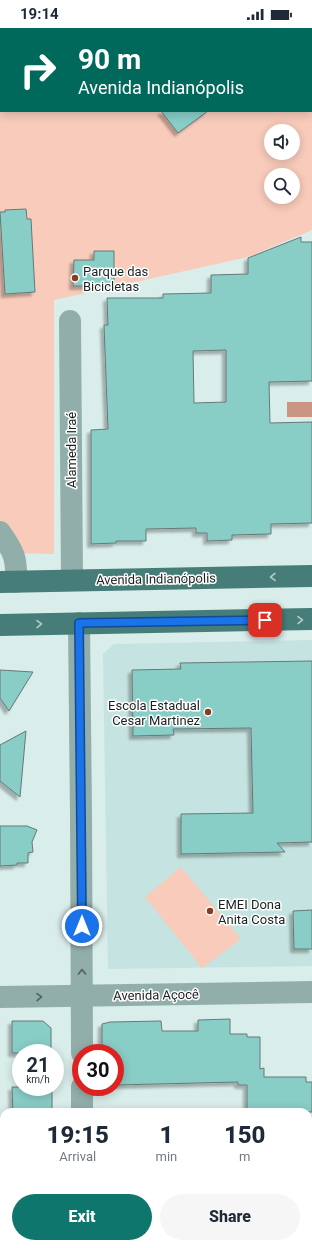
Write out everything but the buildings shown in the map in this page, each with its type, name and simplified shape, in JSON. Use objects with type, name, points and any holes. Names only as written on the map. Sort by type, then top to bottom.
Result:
[{"type":"main road","name":"Avenida Indianópolis","points":[[8,582],[312,576]]},
{"type":"main road","points":[[0,625],[312,619]]},
{"type":"street","name":"Alameda Iraé","points":[[70,321],[72,580]]},
{"type":"street","points":[[0,532],[12,550],[17,562],[8,582]]},
{"type":"street","points":[[79,623],[82,1044]]},
{"type":"street","name":"Avenida Açocê","points":[[0,997],[312,992]]},
{"type":"street","points":[[82,1096],[82,1108]]},
{"type":"shaded area","name":"Parque das Bicicletas","points":[[0,112],[312,112],[312,230],[248,257],[54,300],[54,554],[0,553]]},
{"type":"shaded area","points":[[287,402],[312,402],[312,417],[287,417]]},
{"type":"shaded area","name":"Escola Estadual Cesar Martinez","points":[[312,640],[312,966],[108,969],[103,654],[114,644]]},
{"type":"shaded area","points":[[181,867],[241,939],[202,968],[145,897]]},
{"type":"place","name":"Parque das Bicicletas","points":[[75,278]]},
{"type":"place","name":"Escola Estadual Cesar Martinez","points":[[208,712]]},
{"type":"place","name":"EMEI Dona Anita Costa","points":[[210,911]]},
{"type":"route","points":[[82,926],[79,623],[265,620]]}]
